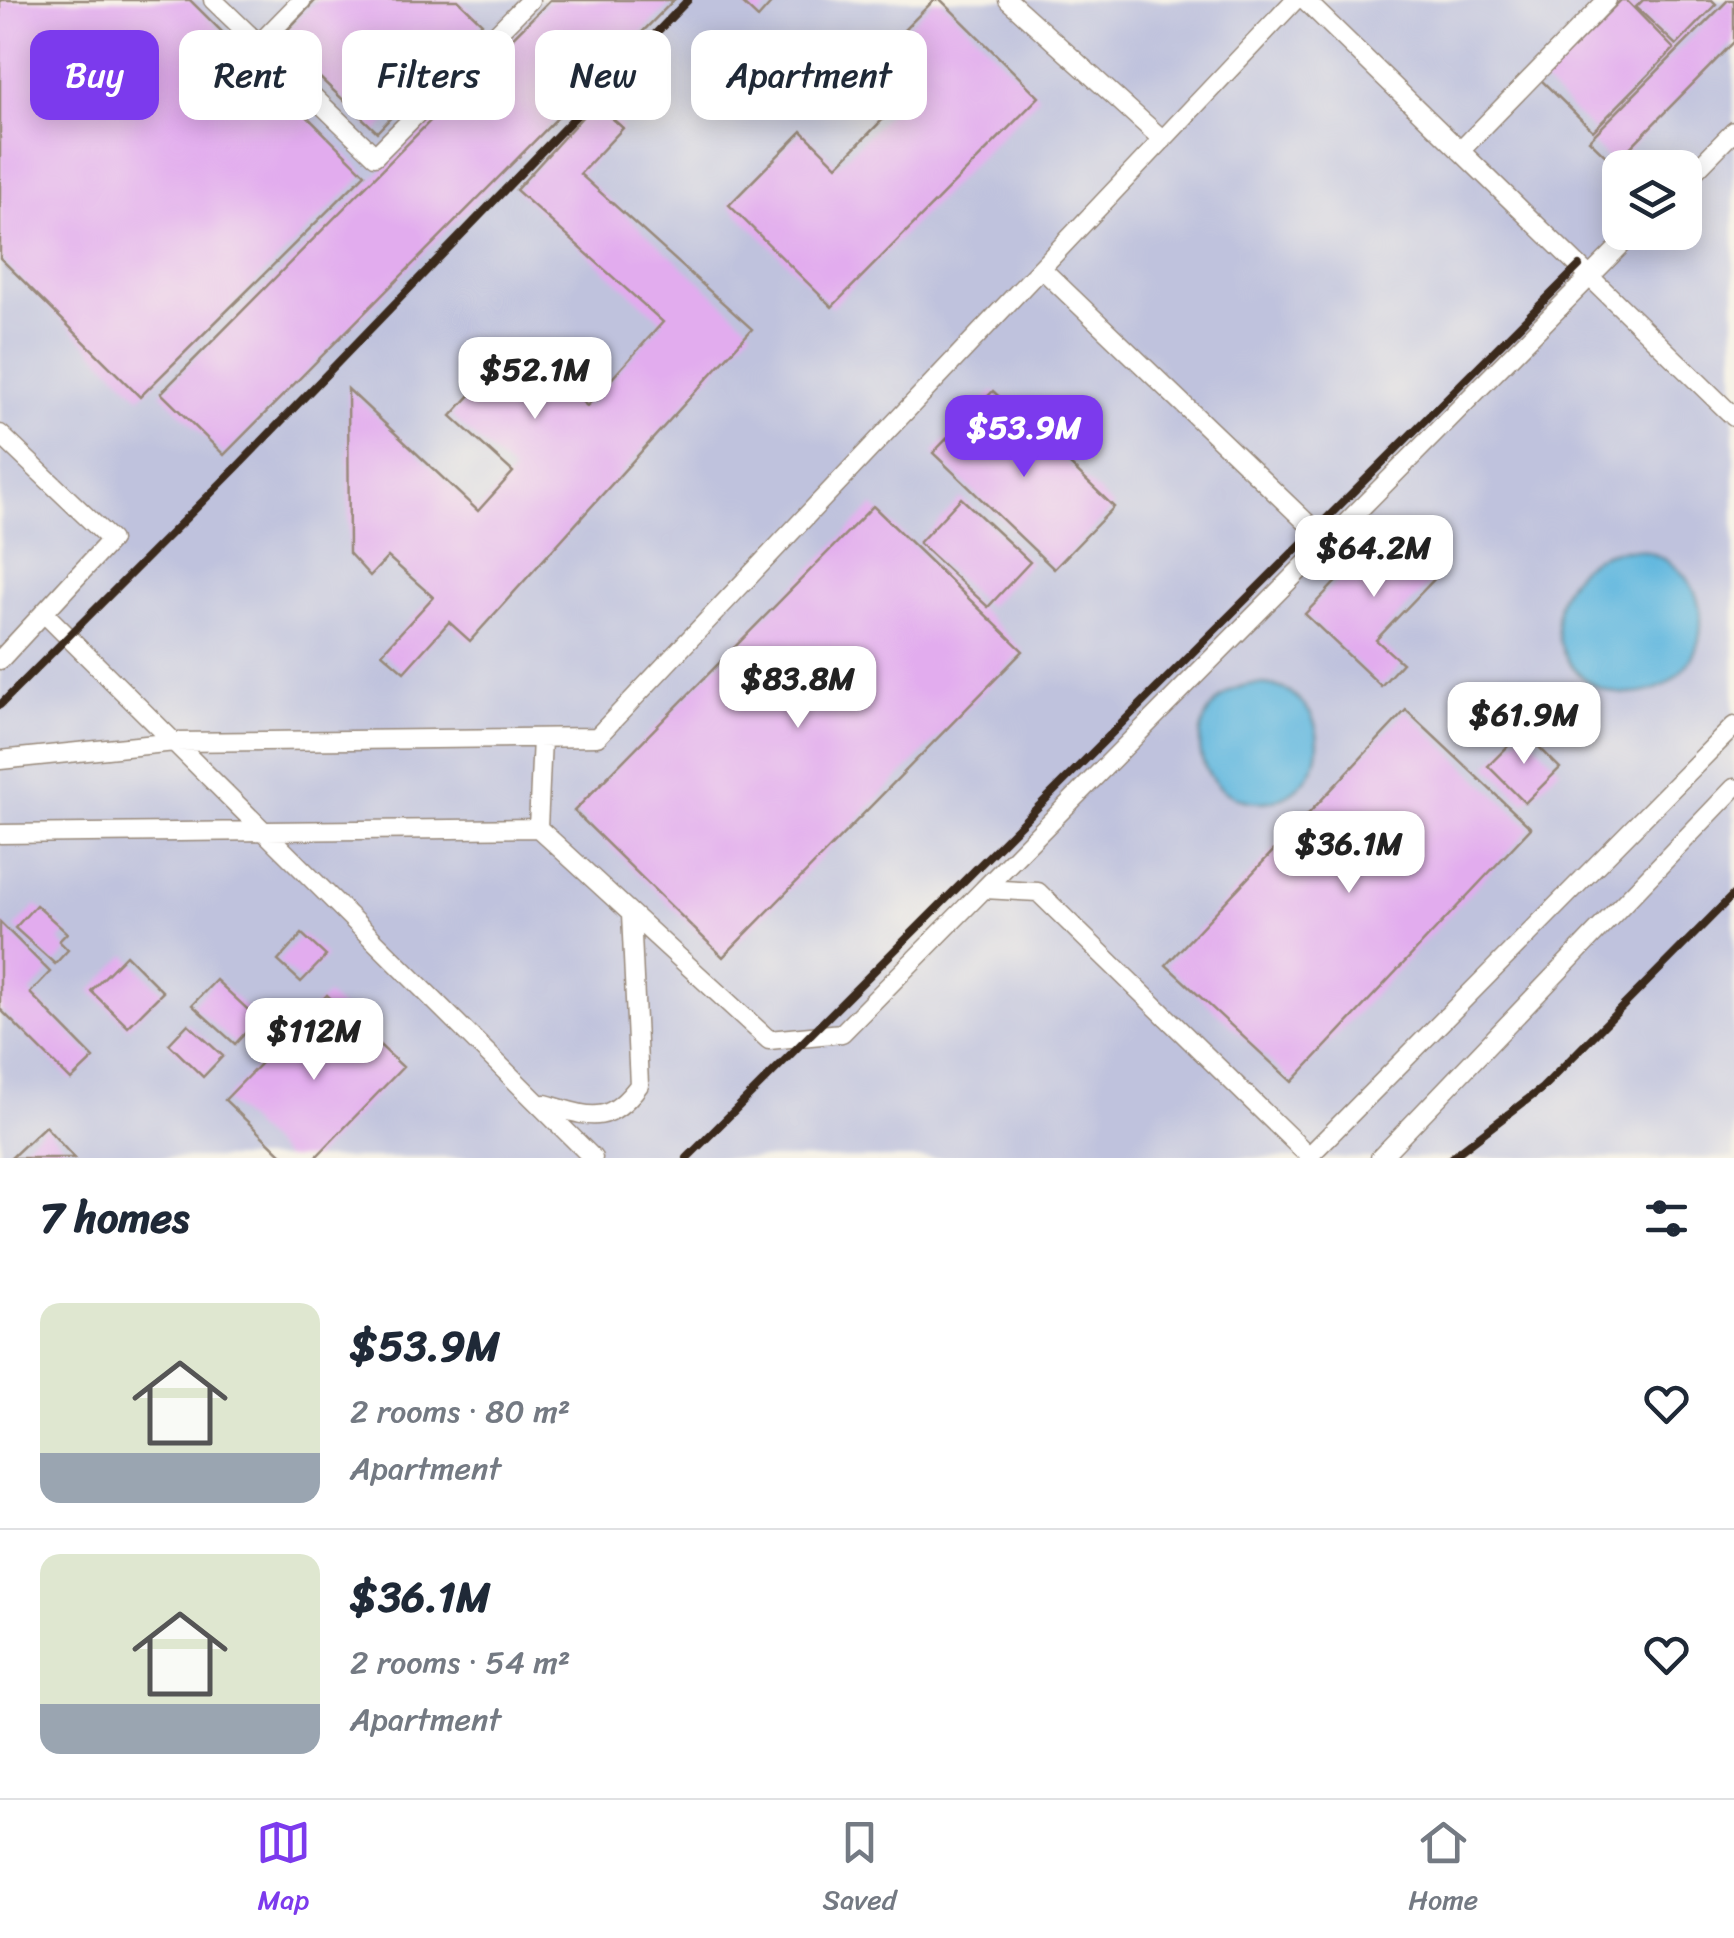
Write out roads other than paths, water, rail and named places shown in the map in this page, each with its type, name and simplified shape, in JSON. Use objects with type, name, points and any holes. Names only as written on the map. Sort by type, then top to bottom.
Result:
[{"type":"lane","points":[[213,0],[242,30]]},
{"type":"lane","points":[[273,30],[302,0]]},
{"type":"lane","points":[[322,107],[375,156],[530,0]]},
{"type":"lane","points":[[1008,0],[1162,140]]},
{"type":"lane","points":[[0,760],[175,742],[597,738],[1295,0]]},
{"type":"lane","points":[[1305,0],[1734,418]]},
{"type":"lane","points":[[1460,151],[1606,0]]},
{"type":"lane","points":[[1702,164],[1734,131]]},
{"type":"lane","points":[[0,834],[538,828],[768,1040],[842,1034],[1616,250]]},
{"type":"lane","points":[[1041,268],[1327,542]]},
{"type":"lane","points":[[0,434],[112,540],[0,660]]},
{"type":"lane","points":[[44,613],[593,1158]]},
{"type":"lane","points":[[984,889],[1038,892],[1310,1157],[1734,726]]},
{"type":"lane","points":[[538,828],[542,738]]},
{"type":"lane","points":[[1380,1158],[1734,788]]},
{"type":"lane","points":[[540,1102],[592,1118],[623,1106],[639,1084],[632,914]]},
{"type":"water","points":[[1629,550],[1657,555],[1680,571],[1696,594],[1701,622],[1696,650],[1680,673],[1657,689],[1629,694],[1601,689],[1578,673],[1562,650],[1557,622],[1562,594],[1578,571],[1601,555]]},
{"type":"water","points":[[1259,684],[1282,688],[1301,701],[1314,720],[1318,743],[1314,766],[1301,785],[1282,798],[1259,802],[1236,798],[1217,785],[1204,766],[1200,743],[1204,720],[1217,701],[1236,688]]},
{"type":"railway","points":[[0,705],[236,468],[688,0]]},
{"type":"railway","points":[[687,1158],[1579,266]]},
{"type":"railway","points":[[1451,1158],[1541,1089],[1734,894]]}]
